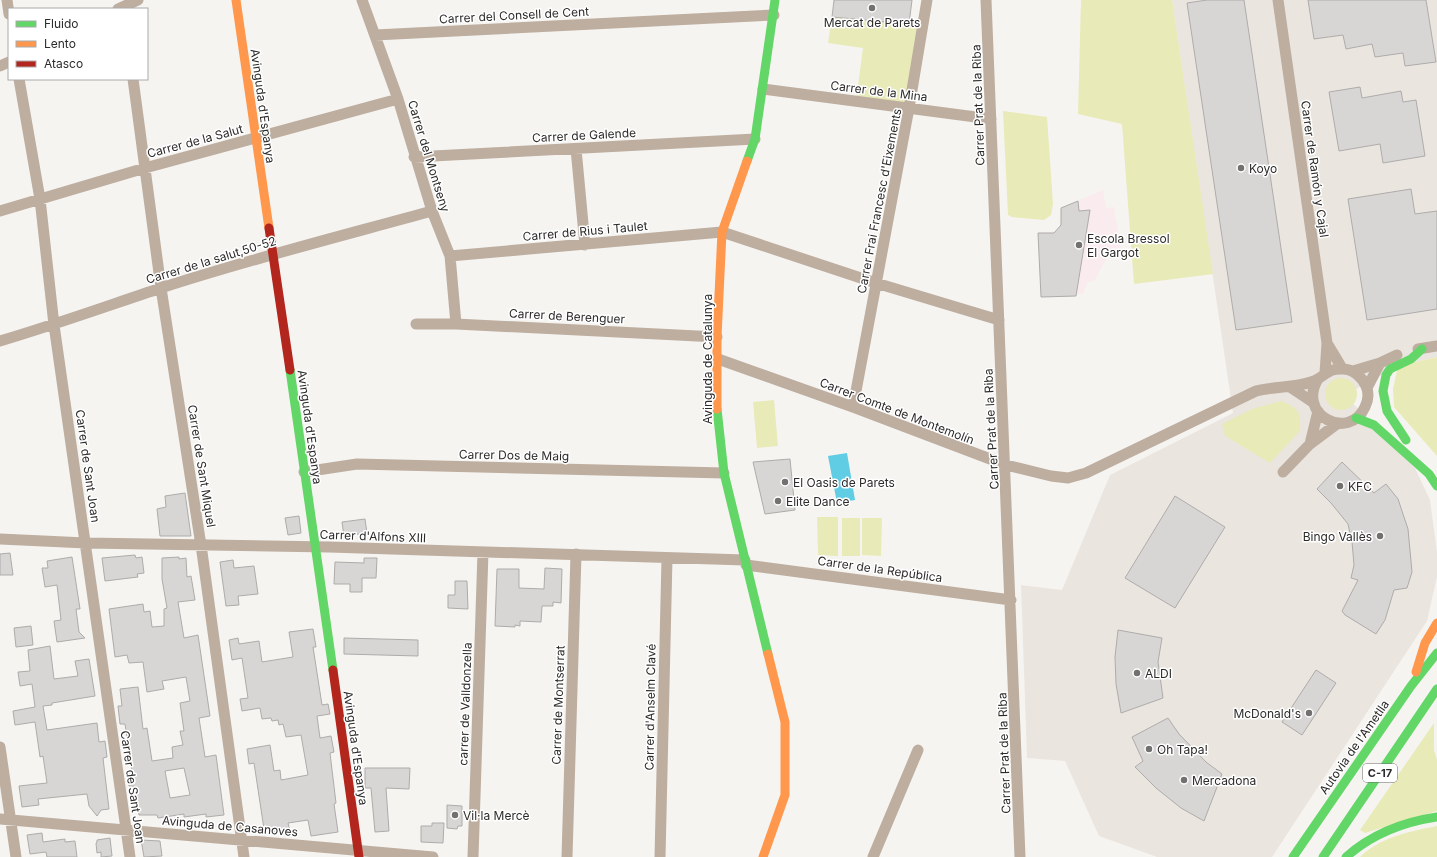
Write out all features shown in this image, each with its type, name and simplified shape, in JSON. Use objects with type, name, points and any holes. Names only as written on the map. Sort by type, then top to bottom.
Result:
[{"type":"main road","name":"Avinguda d'Espanya","points":[[236,0],[255,139],[316,548],[358,853]]},
{"type":"main road","name":"Avinguda de Catalunya","points":[[763,857],[785,795],[785,722],[724,473],[717,416],[717,337],[722,232],[755,139],[775,0]]},
{"type":"main road","points":[[1406,440],[1387,411],[1383,391],[1386,375],[1390,369],[1411,359],[1422,348]]},
{"type":"main road","points":[[1367,391],[1381,418],[1437,469]]},
{"type":"main road","points":[[1356,418],[1374,425],[1429,474],[1437,486]]},
{"type":"main road","points":[[1411,686],[1425,643],[1437,623]]},
{"type":"main road","name":"Autovia de l'Ametlla","points":[[1293,857],[1411,686],[1437,653]]},
{"type":"main road","name":"C-17","points":[[1323,857],[1437,689]]},
{"type":"main road","points":[[1346,857],[1363,844],[1386,831],[1403,824],[1437,817]]},
{"type":"street","points":[[121,6],[138,0]]},
{"type":"street","name":"Carrer del Montseny","points":[[362,0],[398,99],[414,157],[432,211],[450,256],[456,324]]},
{"type":"street","name":"Carrer Frai Francesc d'Eixements","points":[[853,407],[910,108],[927,0]]},
{"type":"street","name":"Carrer Prat de la Riba","points":[[986,0],[1006,466],[1020,857]]},
{"type":"street","name":"Carrer de Ramón y Cajal","points":[[1278,0],[1327,343],[1322,376]]},
{"type":"street","name":"Carrer del Consell de Cent","points":[[375,35],[774,15]]},
{"type":"street","name":"Carrer de Sant Joan","points":[[19,80],[40,199],[54,325],[130,857]]},
{"type":"street","name":"Carrer de Sant Miquel","points":[[133,80],[161,288],[201,545],[244,857]]},
{"type":"street","name":"Carrer de la Mina","points":[[763,89],[991,118]]},
{"type":"street","name":"Carrer de la Salut","points":[[0,211],[145,168],[398,99]]},
{"type":"street","name":"Carrer de Galende","points":[[414,157],[755,139]]},
{"type":"street","points":[[576,149],[585,245]]},
{"type":"street","name":"Carrer de la salut,50-52","points":[[0,341],[54,325],[161,288],[272,254],[432,211]]},
{"type":"street","points":[[722,232],[876,283],[999,320]]},
{"type":"street","name":"Carrer de Rius i Taulet","points":[[450,256],[722,232]]},
{"type":"street","name":"Carrer de Berenguer","points":[[416,324],[456,324],[717,337]]},
{"type":"street","name":"Carrer de Ramón y Cajal","points":[[1327,343],[1347,370]]},
{"type":"street","points":[[1310,444],[1316,407],[1314,388],[1322,376],[1330,370],[1347,370],[1380,363],[1408,351],[1437,346]]},
{"type":"street","name":"Carrer Comte de Montemolín","points":[[718,359],[853,407],[1006,466],[1068,478],[1086,473],[1256,392],[1268,388],[1290,387],[1322,376]]},
{"type":"street","points":[[1290,387],[1316,407],[1324,418],[1338,423],[1344,423],[1356,418],[1363,410],[1367,391],[1380,363]]},
{"type":"street","points":[[1347,370],[1361,378],[1367,391]]},
{"type":"street","points":[[1283,472],[1310,444],[1338,423]]},
{"type":"street","name":"Carrer Dos de Maig","points":[[304,472],[357,464],[724,473]]},
{"type":"street","name":"Carrer d'Alfons XIII","points":[[0,539],[86,543],[576,554],[746,562]]},
{"type":"street","name":"carrer de Valldonzella","points":[[473,857],[483,552]]},
{"type":"street","name":"Carrer de Montserrat","points":[[567,857],[576,554]]},
{"type":"street","name":"Carrer d'Anselm Clavé","points":[[660,857],[667,558]]},
{"type":"street","name":"Carrer de la República","points":[[746,562],[1011,600]]},
{"type":"street","points":[[0,747],[5,819],[16,857]]},
{"type":"street","points":[[873,857],[918,750]]},
{"type":"street","name":"Avinguda de Casanoves","points":[[5,819],[358,853],[433,857]]},
{"type":"shaded area","points":[[1172,0],[1437,0],[1437,357],[1398,366],[1345,395],[1415,468],[1430,500],[1437,552],[1437,577],[1427,621],[1272,857],[1157,857],[1099,836],[1065,761],[1027,758],[1021,585],[1062,590],[1110,475],[1233,413]]},
{"type":"shaded area","name":"Escola Bressol El Gargot","points":[[1103,190],[1106,208],[1114,207],[1122,257],[1107,258],[1094,281],[1087,282],[1083,294],[1076,294],[1076,296],[1041,297],[1038,233],[1054,232],[1061,225],[1061,208]]},
{"type":"green space","points":[[1081,0],[1172,0],[1213,274],[1134,284],[1122,124],[1078,114]]},
{"type":"green space","points":[[832,17],[923,26],[909,108],[856,101],[863,48],[828,43]]},
{"type":"green space","points":[[1003,111],[1047,117],[1053,204],[1051,215],[1044,220],[1012,217],[1008,215]]},
{"type":"green space","points":[[1437,357],[1437,456],[1394,407],[1393,389],[1398,366]]},
{"type":"green space","points":[[1338,378],[1344,378],[1353,382],[1357,394],[1353,406],[1344,410],[1338,410],[1329,406],[1325,397],[1325,391],[1329,382]]},
{"type":"green space","points":[[774,400],[778,446],[757,448],[753,402]]},
{"type":"green space","points":[[1281,401],[1292,406],[1298,412],[1300,419],[1300,431],[1270,463],[1225,436],[1222,424],[1252,409]]},
{"type":"green space","points":[[817,517],[838,517],[838,556],[818,555]]},
{"type":"green space","points":[[842,518],[860,518],[860,556],[842,556]]},
{"type":"green space","points":[[862,518],[882,518],[881,556],[862,555]]},
{"type":"green space","points":[[1434,723],[1434,750],[1437,760],[1437,811],[1365,833],[1360,830]]},
{"type":"green space","points":[[1437,826],[1437,857],[1360,857],[1377,844],[1386,840],[1406,833]]},
{"type":"water","points":[[847,453],[855,500],[837,503],[828,456]]},
{"type":"building","name":"Mercat de Parets","points":[[834,0],[912,0],[909,24],[832,17]]},
{"type":"building","points":[[1207,0],[1244,0],[1292,322],[1236,330],[1187,3]]},
{"type":"building","points":[[1308,0],[1426,0],[1436,62],[1405,66],[1403,53],[1375,57],[1372,44],[1346,49],[1343,35],[1314,39]]},
{"type":"building","points":[[1360,87],[1362,98],[1401,91],[1403,102],[1416,100],[1425,156],[1383,163],[1380,144],[1339,151],[1329,92]]},
{"type":"building","points":[[1411,189],[1415,214],[1437,211],[1437,309],[1367,320],[1348,199]]},
{"type":"building","points":[[1078,201],[1079,211],[1090,210],[1076,296],[1041,297],[1038,233],[1054,233],[1061,225],[1061,208]]},
{"type":"building","points":[[790,459],[795,510],[765,514],[753,462]]},
{"type":"building","name":"Bingo Vallès","points":[[1342,462],[1374,493],[1386,484],[1398,499],[1408,529],[1412,572],[1407,588],[1394,590],[1385,620],[1376,634],[1345,615],[1342,611],[1358,580],[1351,578],[1354,565],[1352,542],[1348,524],[1317,489]]},
{"type":"building","points":[[185,493],[191,536],[160,536],[157,509],[166,507],[165,496]]},
{"type":"building","points":[[1175,496],[1225,527],[1175,608],[1125,578]]},
{"type":"building","points":[[299,516],[301,533],[288,535],[285,518]]},
{"type":"building","points":[[365,519],[367,533],[344,536],[342,522]]},
{"type":"building","points":[[10,553],[13,575],[0,575],[0,554]]},
{"type":"building","points":[[135,555],[136,558],[142,557],[144,573],[137,574],[138,577],[105,581],[102,558]]},
{"type":"building","points":[[72,557],[80,609],[76,609],[79,632],[85,638],[57,642],[54,621],[61,620],[57,585],[45,587],[42,568],[48,568],[47,561]]},
{"type":"building","points":[[162,558],[186,558],[187,577],[191,576],[195,600],[178,602],[184,638],[198,635],[210,716],[199,718],[205,757],[216,755],[224,815],[206,817],[206,814],[184,817],[184,814],[158,818],[157,815],[139,815],[134,786],[129,786],[126,772],[132,771],[125,724],[120,724],[118,706],[122,706],[120,689],[138,687],[143,729],[147,728],[152,761],[173,758],[172,747],[183,745],[180,731],[184,731],[180,703],[190,701],[186,677],[162,681],[164,689],[147,692],[143,662],[129,663],[127,655],[115,657],[109,609],[143,604],[144,612],[150,611],[152,627],[164,626],[164,609],[167,608],[162,579]],"holes":[[[184,768],[190,795],[170,798],[165,771]]]},
{"type":"building","points":[[364,558],[377,558],[376,578],[362,578],[362,592],[350,592],[350,584],[334,584],[335,562],[364,563]]},
{"type":"building","points":[[233,560],[234,568],[254,566],[258,594],[238,596],[239,605],[226,606],[220,562]]},
{"type":"building","points":[[545,568],[562,569],[561,603],[553,602],[553,606],[542,606],[541,622],[520,621],[520,626],[515,625],[515,627],[495,626],[497,569],[519,569],[519,588],[544,589]]},
{"type":"building","points":[[455,581],[467,581],[468,609],[448,608],[448,595],[455,595]]},
{"type":"building","points":[[31,626],[33,645],[16,647],[14,628]]},
{"type":"building","points":[[313,629],[316,647],[313,647],[322,705],[328,704],[330,714],[317,716],[320,738],[331,736],[334,752],[330,753],[338,832],[311,836],[308,820],[288,823],[290,831],[272,832],[271,829],[264,829],[254,763],[249,764],[247,749],[270,745],[274,771],[280,770],[281,780],[308,775],[301,735],[286,737],[283,724],[279,725],[278,720],[272,721],[271,718],[262,719],[260,708],[242,711],[240,699],[248,698],[242,658],[232,660],[229,640],[238,638],[239,644],[259,641],[262,662],[293,657],[289,632]]},
{"type":"building","name":"ALDI","points":[[1118,630],[1162,638],[1158,662],[1163,698],[1121,713],[1116,684],[1115,657]]},
{"type":"building","points":[[344,638],[418,640],[418,656],[344,654]]},
{"type":"building","points":[[50,646],[54,679],[78,676],[75,661],[89,659],[95,696],[52,703],[52,705],[43,706],[47,730],[97,723],[99,742],[105,741],[107,757],[103,758],[109,809],[101,810],[97,816],[89,806],[87,794],[38,799],[39,805],[22,807],[19,786],[47,783],[43,756],[40,757],[35,722],[15,725],[13,711],[35,707],[32,684],[20,686],[18,672],[30,671],[28,650]]},
{"type":"building","points":[[1316,670],[1336,683],[1302,735],[1282,722]]},
{"type":"building","name":"Mercadona","points":[[1168,718],[1179,734],[1206,762],[1222,774],[1204,821],[1181,808],[1156,788],[1135,767],[1143,761],[1132,737]]},
{"type":"building","points":[[365,768],[410,768],[409,789],[386,788],[389,831],[375,832],[371,788],[365,788]]},
{"type":"building","name":"Vil·la Mercè","points":[[447,805],[462,806],[462,826],[458,826],[457,829],[447,828]]},
{"type":"building","points":[[432,823],[444,823],[443,843],[421,842],[421,826],[432,826]]},
{"type":"building","points":[[42,833],[43,842],[65,839],[65,842],[75,841],[77,857],[47,857],[46,852],[30,854],[27,835]]},
{"type":"building","points":[[110,838],[112,856],[101,857],[101,852],[97,853],[97,840]]},
{"type":"building","points":[[141,840],[160,841],[162,856],[144,857]]},
{"type":"traffic: fast","points":[[747,161],[755,139],[775,0]]},
{"type":"traffic: fast","points":[[1406,440],[1387,411],[1383,391],[1386,375],[1390,369],[1411,359],[1422,349]]},
{"type":"traffic: fast","points":[[290,370],[333,670]]},
{"type":"traffic: fast","points":[[717,409],[724,473],[768,654]]},
{"type":"traffic: fast","points":[[1356,418],[1374,425],[1429,474],[1437,486]]},
{"type":"traffic: fast","points":[[1293,857],[1411,686],[1437,653]]},
{"type":"traffic: fast","points":[[1323,857],[1437,689]]},
{"type":"traffic: fast","points":[[1346,857],[1366,842],[1388,830],[1412,822],[1437,817]]},
{"type":"traffic: slow","points":[[236,0],[269,228]]},
{"type":"traffic: slow","points":[[717,409],[717,337],[722,232],[747,161]]},
{"type":"traffic: slow","points":[[1416,672],[1425,643],[1437,623]]},
{"type":"traffic: slow","points":[[763,857],[785,795],[785,722],[768,654]]},
{"type":"traffic: jam","points":[[269,228],[290,370]]},
{"type":"traffic: jam","points":[[333,670],[359,857]]},
{"type":"place","name":"Mercat de Parets","points":[[872,8]]},
{"type":"place","name":"Koyo","points":[[1241,168]]},
{"type":"place","name":"Escola Bressol El Gargot","points":[[1079,245]]},
{"type":"place","name":"El Oasis de Parets","points":[[785,482]]},
{"type":"place","name":"KFC","points":[[1340,486]]},
{"type":"place","name":"Elite Dance","points":[[778,501]]},
{"type":"place","name":"Bingo Vallès","points":[[1380,536]]},
{"type":"place","name":"ALDI","points":[[1137,673]]},
{"type":"place","name":"McDonald's","points":[[1309,713]]},
{"type":"place","name":"Oh Tapa!","points":[[1149,749]]},
{"type":"place","name":"Mercadona","points":[[1184,780]]},
{"type":"place","name":"Vil·la Mercè","points":[[455,815]]}]
